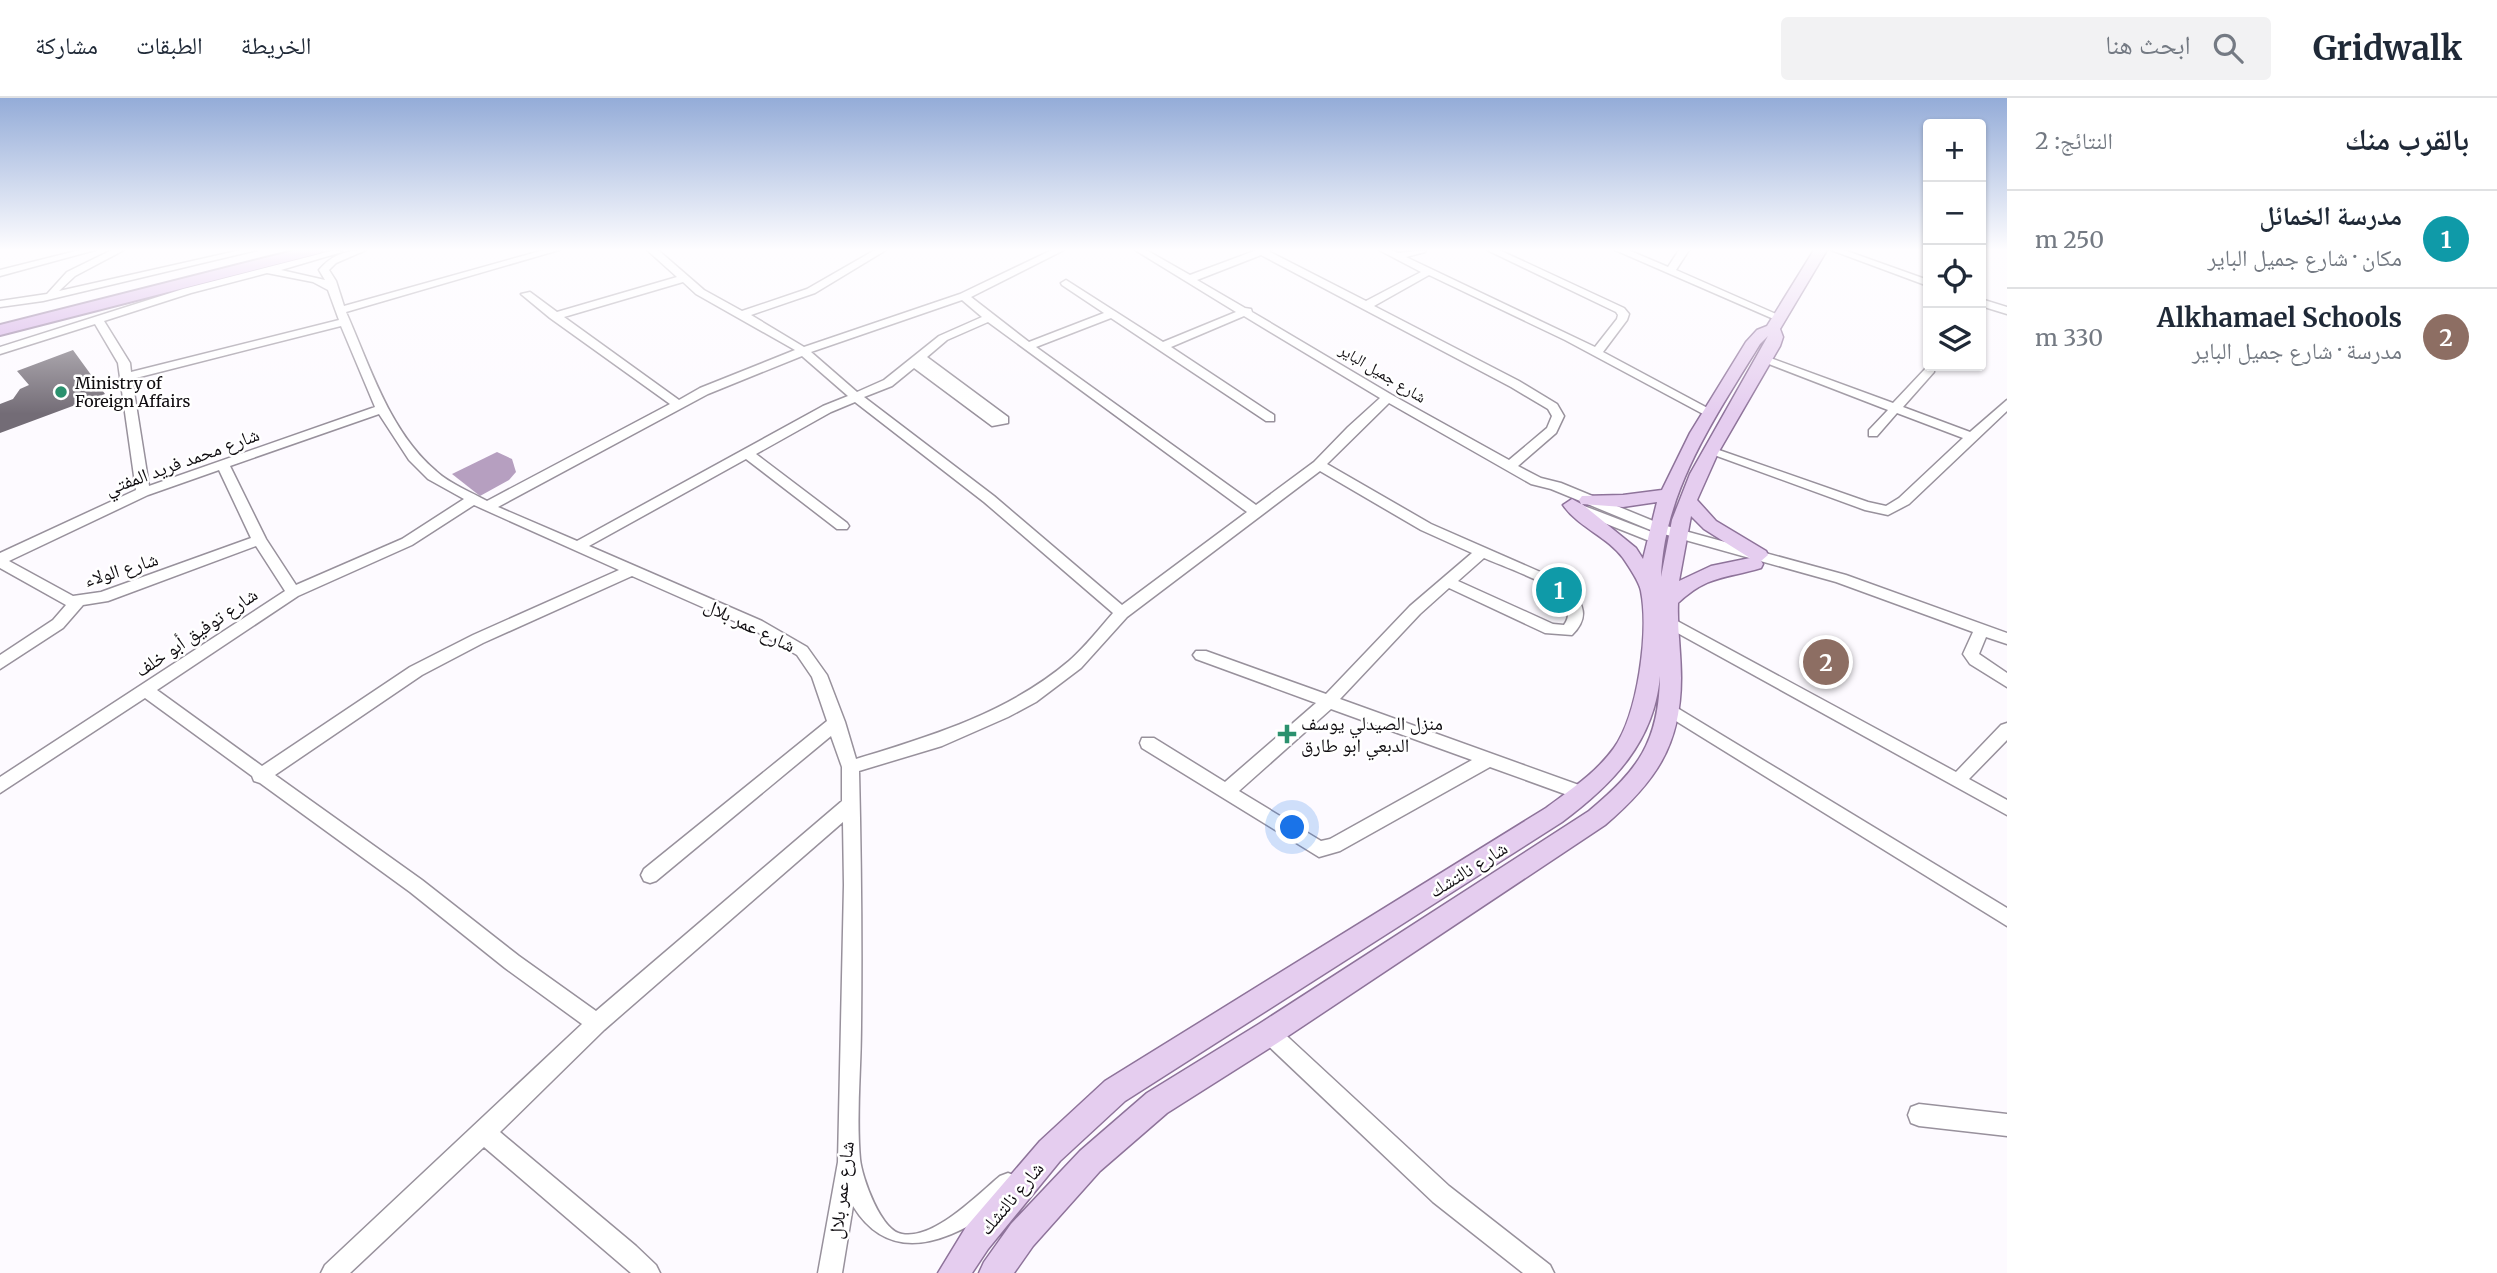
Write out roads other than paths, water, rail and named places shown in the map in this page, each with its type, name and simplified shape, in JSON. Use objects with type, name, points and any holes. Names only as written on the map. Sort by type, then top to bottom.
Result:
[{"type":"highway","points":[[0,311],[34,305]]},
{"type":"highway","points":[[0,320],[42,305]]},
{"type":"highway","points":[[0,330],[114,305]]},
{"type":"main road","name":"شارع نالتشك","points":[[1678,498],[1712,452],[1765,359],[1776,337],[1777,324],[1788,305]]},
{"type":"main road","name":"شارع نالتشك","points":[[995,1273],[1022,1236],[1090,1161],[1157,1103],[1269,1033],[1597,818],[1620,799],[1647,769],[1655,754],[1669,709],[1672,672],[1662,604],[1667,536],[1678,498],[1709,412],[1754,342],[1762,332],[1777,324]]},
{"type":"main road","points":[[1580,502],[1678,498],[1756,559]]},
{"type":"main road","points":[[1580,502],[1629,552],[1662,604],[1696,576],[1756,559]]},
{"type":"main road","name":"شارع نالتشك","points":[[954,1273],[977,1238],[1050,1151],[1115,1091],[1584,794],[1615,764],[1632,741],[1644,715],[1652,625],[1662,604]]},
{"type":"street","points":[[0,351],[93,321],[132,305]]},
{"type":"street","name":"شارع عمر بلال","points":[[338,305],[382,409],[426,469],[480,504],[757,625],[802,651],[819,675],[850,767],[853,885],[849,1002],[849,1162],[830,1273]]},
{"type":"street","points":[[125,371],[379,305]]},
{"type":"street","points":[[540,305],[677,404]]},
{"type":"street","points":[[554,316],[593,305]]},
{"type":"street","points":[[724,305],[785,338],[803,351],[853,399],[989,499],[1122,613]]},
{"type":"street","points":[[740,315],[771,305]]},
{"type":"street","name":"شارع توفيق أبو خلف","points":[[0,786],[293,592],[407,541],[677,404],[803,351],[938,305]]},
{"type":"street","points":[[974,305],[1256,512]]},
{"type":"street","points":[[1101,305],[1269,418]]},
{"type":"street","name":"شارع جميل الباير","points":[[1236,305],[1388,398],[1536,481],[1549,492],[1667,536],[1841,578],[2007,639]]},
{"type":"street","points":[[1367,305],[1515,384],[1557,412],[1552,430],[1509,467]]},
{"type":"street","points":[[1497,305],[1597,352],[1709,412]]},
{"type":"street","points":[[1597,352],[1624,314],[1609,305]]},
{"type":"street","points":[[1738,305],[1777,324]]},
{"type":"street","points":[[1988,305],[2007,312]]},
{"type":"street","points":[[1163,347],[1247,311]]},
{"type":"street","points":[[1029,346],[1114,313]]},
{"type":"street","points":[[577,547],[747,453],[853,399],[893,386],[948,341],[991,319]]},
{"type":"street","points":[[93,321],[125,371],[143,492]]},
{"type":"street","points":[[1765,359],[1971,437]]},
{"type":"street","points":[[920,362],[987,411]]},
{"type":"street","points":[[1873,433],[1929,371]]},
{"type":"street","points":[[850,767],[936,741],[1012,708],[1076,664],[1122,613],[1319,465],[1352,430],[1388,398]]},
{"type":"street","points":[[1712,452],[1865,506],[1888,511],[1904,501],[2007,404]]},
{"type":"street","name":"شارع محمد فريد المفتي","points":[[0,561],[143,492],[382,409]]},
{"type":"street","points":[[747,453],[842,526]]},
{"type":"street","points":[[223,465],[258,540],[293,592]]},
{"type":"street","points":[[1319,465],[1417,522],[1565,589],[1576,606],[1571,629],[1560,632],[1550,629],[1448,582]]},
{"type":"street","name":"شارع الولاء","points":[[0,561],[48,590],[77,602],[103,597],[258,540]]},
{"type":"street","points":[[1227,791],[1328,702],[1415,610],[1481,553]]},
{"type":"street","points":[[260,776],[416,671],[478,639],[632,570]]},
{"type":"street","points":[[0,663],[58,624],[77,602]]},
{"type":"street","points":[[1662,604],[2007,808]]},
{"type":"street","points":[[1982,629],[1971,654],[1975,660],[2007,681]]},
{"type":"street","points":[[1201,655],[1584,794]]},
{"type":"street","points":[[145,690],[415,886],[512,962],[597,1023]]},
{"type":"street","points":[[1669,709],[2007,918]]},
{"type":"street","points":[[650,875],[836,722]]},
{"type":"street","points":[[1958,780],[2007,729]]},
{"type":"street","points":[[1148,743],[1306,843],[1326,849],[1489,759]]},
{"type":"street","points":[[332,1273],[597,1023],[850,804]]},
{"type":"street","points":[[1269,1033],[1441,1194],[1542,1273]]},
{"type":"street","points":[[1919,1115],[2007,1125]]},
{"type":"street","points":[[484,1132],[518,1165],[594,1225],[648,1273]]},
{"type":"street","points":[[849,1162],[867,1212],[883,1237],[902,1248],[921,1247],[951,1229],[1050,1151]]},
{"type":"place","name":"Ministry of Foreign Affairs","points":[[61,392]]},
{"type":"place","name":"مدرسة الخمائل","points":[[1559,590]]},
{"type":"place","name":"Alkhamael Schools","points":[[1826,662]]},
{"type":"place","name":"منزل الصيدلي يوسف الدبعي ابو طارق","points":[[1287,734]]}]
